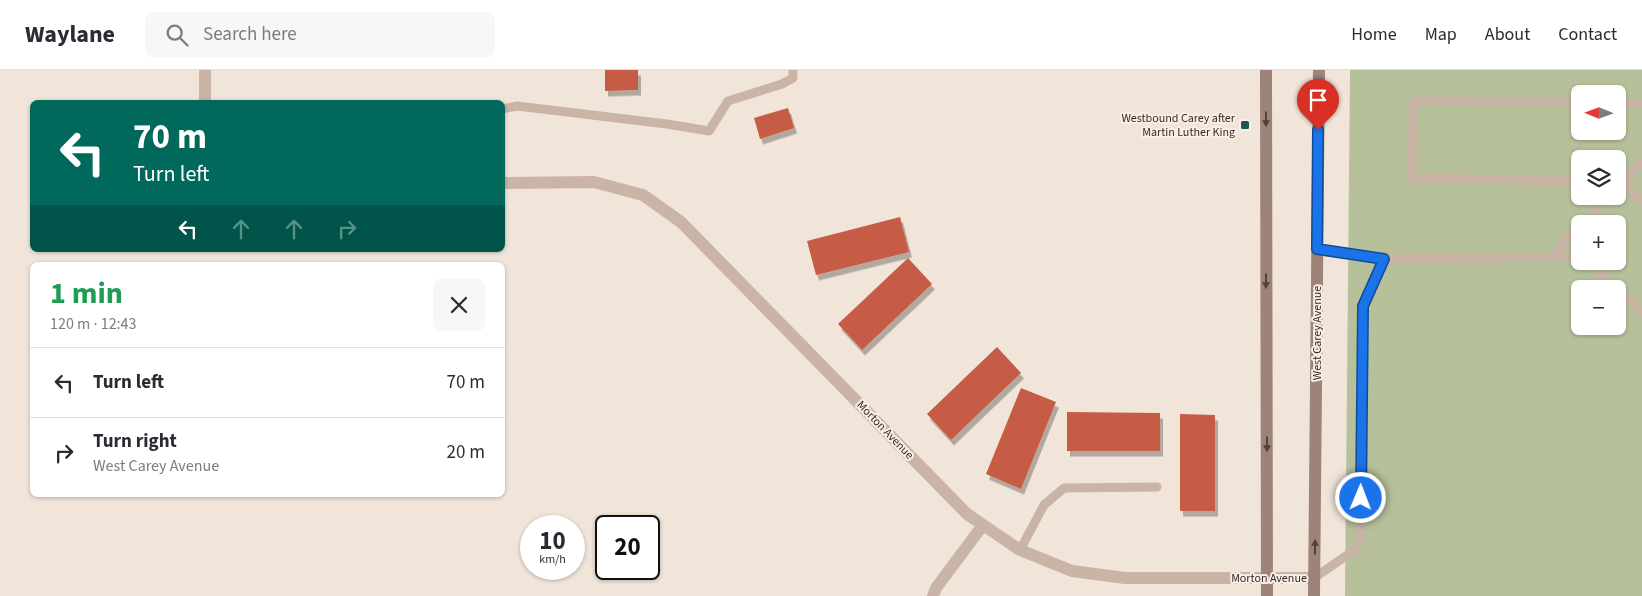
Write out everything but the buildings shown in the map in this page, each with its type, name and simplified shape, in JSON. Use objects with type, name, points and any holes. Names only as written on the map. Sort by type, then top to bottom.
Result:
[{"type":"main road","points":[[1266,70],[1267,596]]},
{"type":"main road","name":"West Carey Avenue","points":[[1314,596],[1319,70]]},
{"type":"street","points":[[204,70],[205,100]]},
{"type":"street","name":"Morton Avenue","points":[[505,183],[594,182],[643,195],[681,222],[967,514],[1020,550],[1072,571],[1125,578],[1314,578]]},
{"type":"street","points":[[933,596],[936,588],[982,524]]},
{"type":"lane","points":[[505,108],[517,106],[667,124],[709,131],[728,101],[782,84],[793,78],[793,70]]},
{"type":"lane","points":[[1571,102],[1414,101],[1411,178],[1571,181]]},
{"type":"lane","points":[[1626,103],[1642,103]]},
{"type":"lane","points":[[1626,177],[1642,162]]},
{"type":"lane","points":[[1626,189],[1642,202]]},
{"type":"lane","points":[[1591,215],[1600,205]]},
{"type":"lane","points":[[1550,258],[1571,236]]},
{"type":"lane","points":[[1317,249],[1384,259],[1571,257]]},
{"type":"lane","points":[[1314,578],[1356,549],[1361,537],[1363,306],[1384,259]]},
{"type":"lane","points":[[1597,270],[1607,280]]},
{"type":"lane","points":[[1626,298],[1642,313]]},
{"type":"lane","points":[[1020,550],[1044,505],[1064,488],[1157,487]]},
{"type":"green space","points":[[1350,70],[1642,70],[1642,596],[1345,596]]},
{"type":"place","name":"Westbound Carey after Martin Luther King","points":[[1245,125]]},
{"type":"route","points":[[1318,130],[1317,249],[1384,259],[1363,306],[1361,498]]}]
